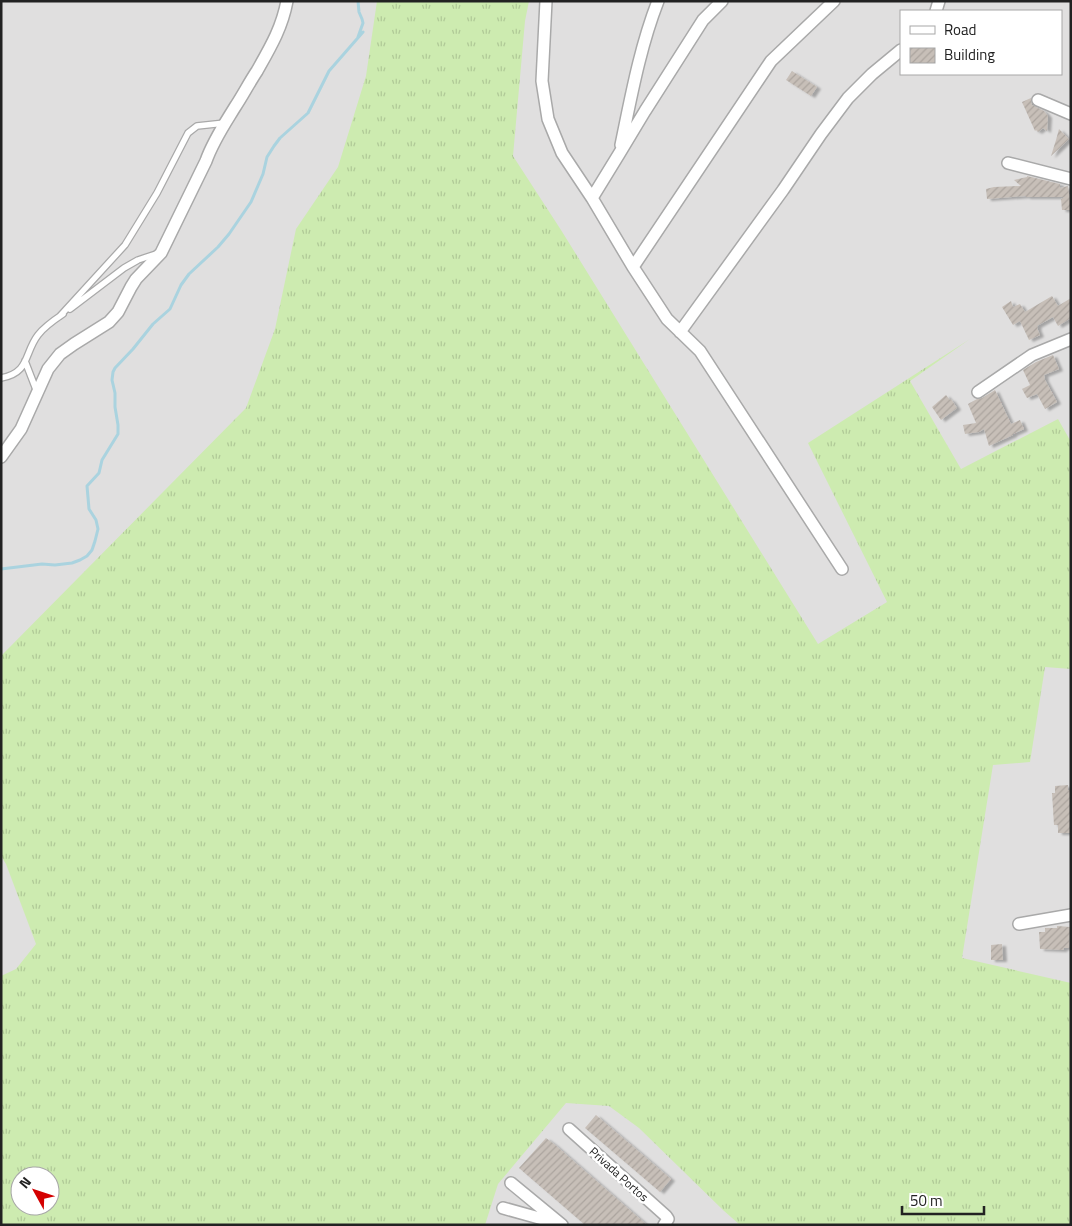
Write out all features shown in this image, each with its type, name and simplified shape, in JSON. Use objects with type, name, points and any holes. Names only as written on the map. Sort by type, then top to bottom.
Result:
[{"type":"street","points":[[1,457],[21,429],[48,369],[60,354],[109,322],[118,312],[136,280],[161,253],[210,149],[275,40],[287,1]]},
{"type":"street","points":[[546,1],[542,81],[548,119],[562,153],[667,319],[700,351],[842,569]]},
{"type":"street","points":[[619,154],[636,72],[658,1]]},
{"type":"street","points":[[592,198],[703,20],[722,1]]},
{"type":"street","points":[[634,268],[771,61],[834,1]]},
{"type":"street","points":[[680,332],[848,98],[872,74],[900,51]]},
{"type":"street","points":[[1038,100],[1071,114]]},
{"type":"street","points":[[1008,163],[1071,179]]},
{"type":"street","points":[[978,392],[1032,355],[1071,339]]},
{"type":"street","points":[[1019,924],[1071,915]]},
{"type":"street","name":"Privada Portos","points":[[569,1129],[666,1222]]},
{"type":"street","points":[[511,1183],[562,1225]]},
{"type":"street","points":[[503,1208],[562,1225]]},
{"type":"lane","points":[[60,316],[125,245],[157,193],[188,133],[197,126],[225,123]]},
{"type":"lane","points":[[1,378],[16,374],[25,361],[39,332],[124,268],[138,260],[161,253]]},
{"type":"lane","points":[[25,361],[37,393]]},
{"type":"shaded area","points":[[1,1],[1071,1],[1071,1225],[1,1225]]},
{"type":"green space","points":[[377,1],[529,1],[525,21],[513,156],[818,644],[887,602],[808,443],[970,339],[910,381],[961,469],[1058,419],[1071,442],[1071,669],[1045,667],[1030,762],[993,765],[962,958],[1071,983],[1071,1225],[740,1225],[639,1128],[609,1106],[566,1103],[498,1184],[485,1225],[1,1225],[1,976],[16,969],[36,944],[6,864],[1,856],[1,656],[246,408],[275,329],[296,229],[338,167],[366,76]]},
{"type":"building","points":[[792,71],[817,87],[811,96],[786,80]]},
{"type":"building","points":[[1031,98],[1032,105],[1044,111],[1048,116],[1047,131],[1043,128],[1038,132],[1035,131],[1022,102]]},
{"type":"building","points":[[1059,129],[1069,139],[1051,156],[1056,140]]},
{"type":"building","points":[[1027,176],[1060,184],[1060,188],[1068,186],[1071,210],[1062,210],[1061,199],[1065,197],[1026,196],[987,199],[986,189],[1021,186],[1014,180]]},
{"type":"building","points":[[1052,296],[1058,306],[1071,298],[1071,318],[1058,326],[1053,317],[1037,326],[1040,335],[1029,340],[1020,321],[1013,325],[1002,307],[1011,301],[1013,307],[1020,304],[1025,312]]},
{"type":"building","points":[[1053,355],[1059,369],[1044,375],[1044,378],[1057,402],[1045,409],[1037,394],[1027,398],[1022,389],[1030,385],[1023,370]]},
{"type":"building","points":[[995,390],[1011,424],[1020,420],[1024,429],[989,446],[984,429],[979,432],[965,434],[963,425],[976,423],[968,404]]},
{"type":"building","points":[[946,395],[957,408],[941,420],[932,407]]},
{"type":"building","points":[[1068,785],[1068,790],[1071,790],[1071,833],[1058,833],[1058,825],[1054,825],[1052,793],[1055,793],[1055,786]]},
{"type":"building","points":[[1057,926],[1070,927],[1069,948],[1064,948],[1063,950],[1040,949],[1039,932],[1045,932],[1045,928],[1057,928]]},
{"type":"building","points":[[1002,944],[1003,960],[991,960],[991,945]]},
{"type":"building","points":[[596,1115],[671,1179],[660,1192],[585,1128]]},
{"type":"building","points":[[546,1138],[647,1225],[585,1225],[519,1168]]},
{"type":"waterway","points":[[1,569],[42,564],[72,563],[87,556],[92,550],[98,529],[96,520],[89,509],[87,486],[99,473],[102,460],[118,434],[115,393],[112,380],[113,372],[153,324],[170,309],[181,285],[189,274],[218,247],[251,202],[263,174],[267,157],[274,146],[280,138],[308,113],[329,71],[363,32],[358,37],[363,23],[358,1]]}]
